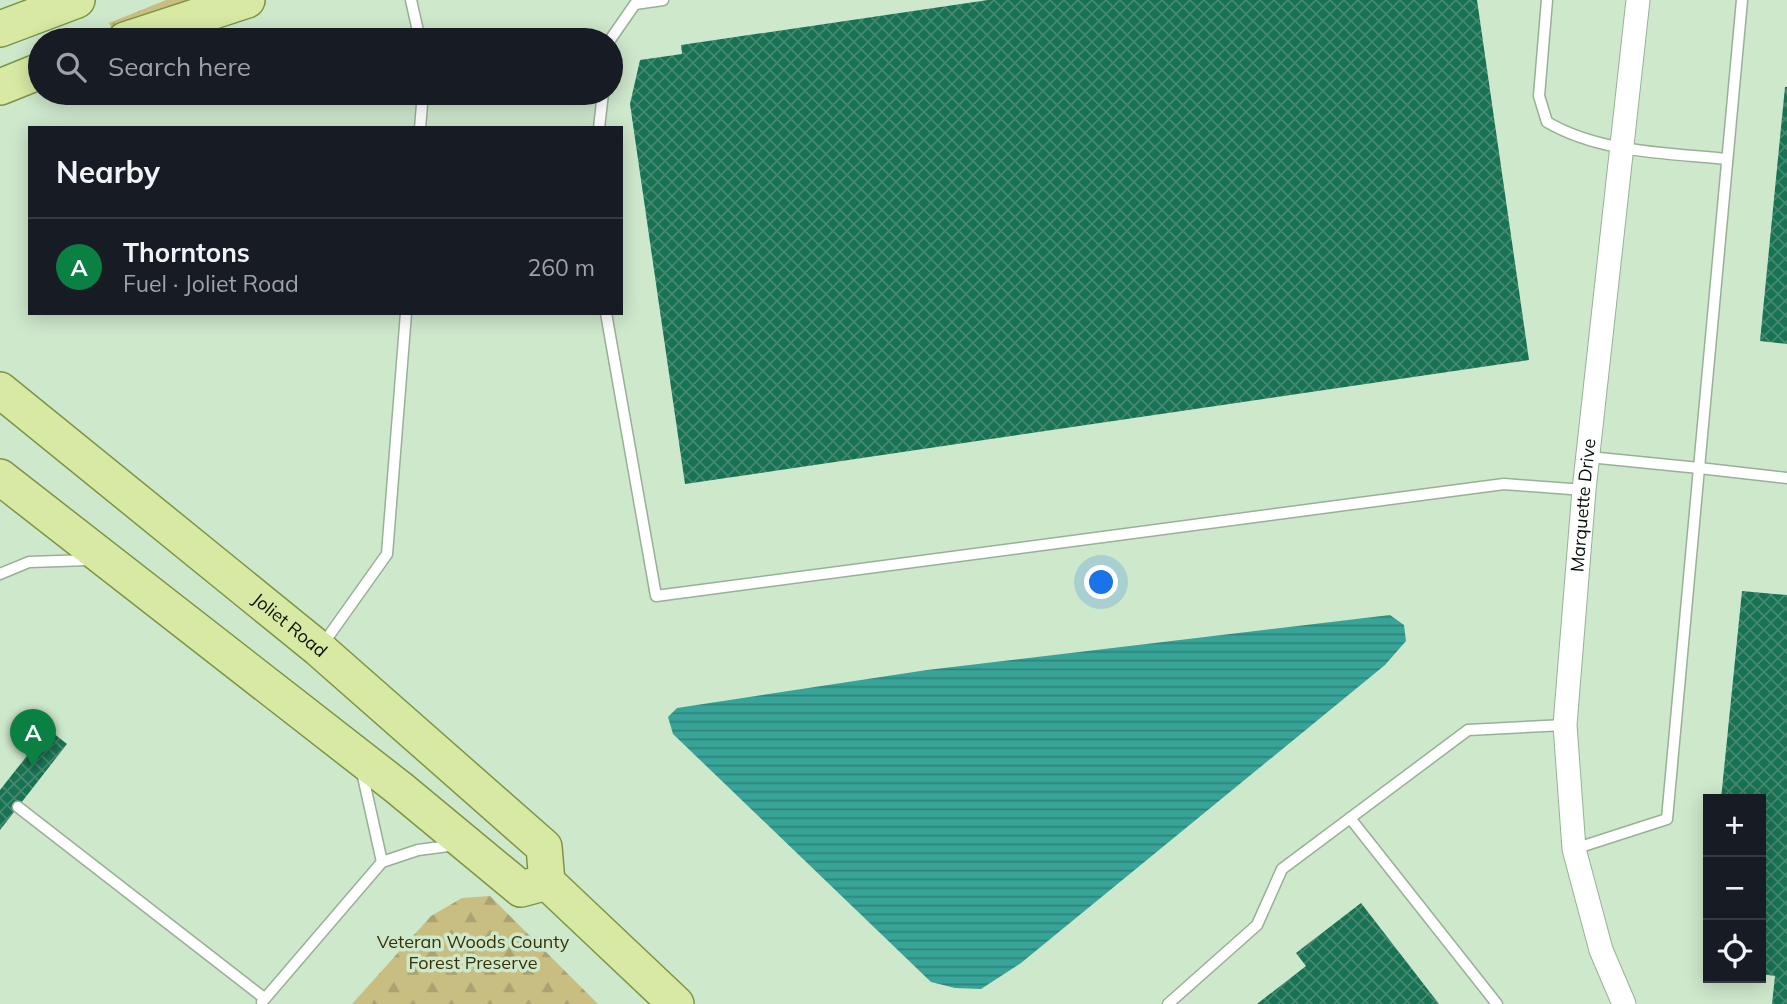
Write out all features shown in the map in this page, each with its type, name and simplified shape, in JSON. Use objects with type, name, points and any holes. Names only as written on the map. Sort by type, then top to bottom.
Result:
[{"type":"main road","points":[[0,29],[78,0]]},
{"type":"main road","points":[[162,28],[247,0]]},
{"type":"main road","points":[[0,87],[28,76]]},
{"type":"main road","name":"Joliet Road","points":[[0,390],[319,649],[544,847],[547,881]]},
{"type":"main road","points":[[0,477],[358,755],[521,889],[547,881],[676,1004]]},
{"type":"street","name":"Marquette Drive","points":[[1624,1004],[1601,950],[1574,849],[1565,725],[1584,491],[1639,0]]},
{"type":"lane","points":[[411,0],[417,28]]},
{"type":"lane","points":[[618,28],[635,4],[663,0]]},
{"type":"lane","points":[[1547,0],[1539,96],[1547,122],[1568,134],[1623,148],[1727,159]]},
{"type":"lane","points":[[1574,849],[1667,819],[1742,0]]},
{"type":"lane","points":[[420,126],[422,105]]},
{"type":"lane","points":[[599,126],[602,105]]},
{"type":"lane","points":[[319,649],[387,554],[406,315]]},
{"type":"lane","points":[[606,315],[656,596],[1504,484],[1584,491]]},
{"type":"lane","points":[[1589,457],[1787,478]]},
{"type":"lane","points":[[0,574],[29,562],[79,558],[108,562]]},
{"type":"lane","points":[[1168,1004],[1257,925],[1282,869],[1468,730],[1565,725]]},
{"type":"lane","points":[[358,755],[382,862]]},
{"type":"lane","points":[[18,807],[262,1001],[382,862],[418,850],[466,844]]},
{"type":"lane","points":[[1350,818],[1497,1004]]},
{"type":"green space","points":[[166,0],[190,0],[111,27],[109,23]]},
{"type":"green space","name":"Veteran Woods County Forest Preserve","points":[[490,896],[598,1004],[352,1004],[431,916],[462,898]]},
{"type":"water","points":[[1390,615],[1404,625],[1406,641],[1385,665],[1021,963],[981,989],[955,988],[931,982],[673,734],[668,717],[677,708],[927,670]]},
{"type":"building","points":[[988,0],[1477,0],[1529,360],[685,484],[630,104],[640,60],[682,54],[681,45]]},
{"type":"building","points":[[1787,87],[1787,344],[1760,341]]},
{"type":"building","points":[[1742,591],[1787,595],[1787,1004],[1772,1004],[1775,976],[1766,975],[1766,794],[1722,794]]},
{"type":"building","points":[[48,729],[67,744],[0,830],[0,790]]},
{"type":"building","points":[[1361,903],[1439,1004],[1257,1004],[1306,966],[1296,953]]},
{"type":"place","name":"Thorntons","points":[[33,767]]}]
